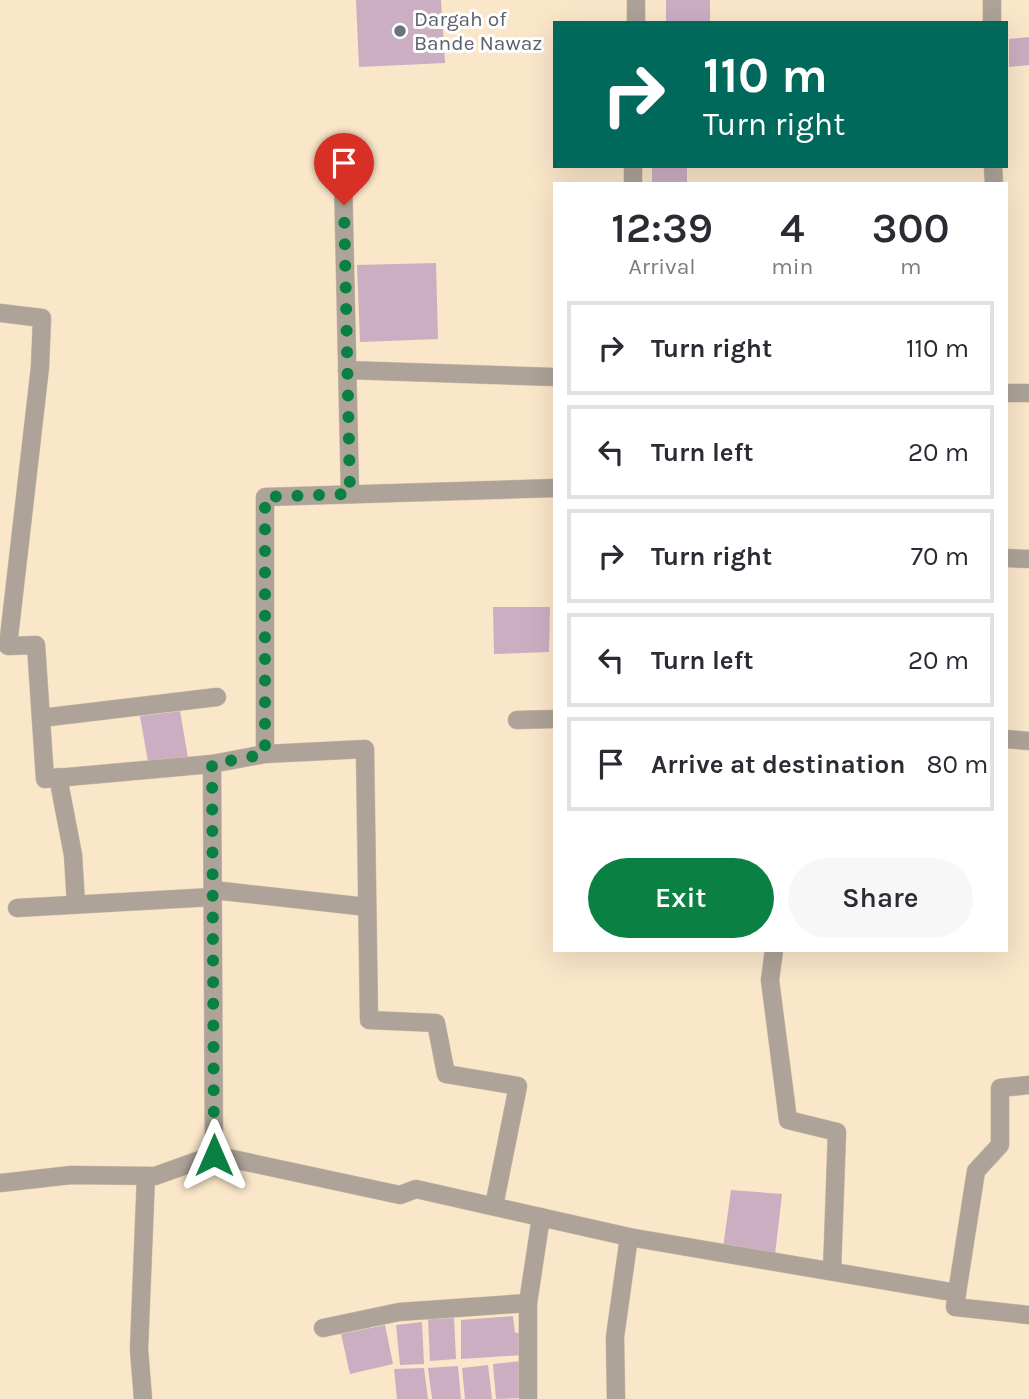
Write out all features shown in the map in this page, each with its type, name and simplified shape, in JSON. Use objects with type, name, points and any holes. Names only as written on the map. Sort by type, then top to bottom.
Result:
[{"type":"street","points":[[636,0],[636,21]]},
{"type":"street","points":[[992,0],[992,21]]},
{"type":"street","points":[[343,177],[350,494]]},
{"type":"street","points":[[0,313],[42,318],[40,367],[4,645],[36,645],[45,779],[212,764],[265,754],[365,749],[369,1020],[436,1023],[446,1074],[518,1086],[494,1206]]},
{"type":"street","points":[[347,370],[553,377]]},
{"type":"street","points":[[1008,393],[1029,393]]},
{"type":"street","points":[[265,754],[265,497],[553,488]]},
{"type":"street","points":[[1008,558],[1029,559]]},
{"type":"street","points":[[41,718],[217,697]]},
{"type":"street","points":[[517,720],[553,719]]},
{"type":"street","points":[[1008,740],[1029,741]]},
{"type":"street","points":[[212,764],[214,1155]]},
{"type":"street","points":[[58,778],[72,855],[76,904]]},
{"type":"street","points":[[17,908],[213,893],[367,907]]},
{"type":"street","points":[[774,952],[770,980],[788,1121],[837,1132],[832,1271]]},
{"type":"street","points":[[1029,1085],[1000,1088],[1000,1146],[976,1171],[955,1307],[1029,1315]]},
{"type":"street","points":[[0,1182],[71,1175],[155,1176],[214,1155],[400,1195],[416,1189],[629,1237],[957,1293]]},
{"type":"street","points":[[143,1399],[139,1349],[146,1176]]},
{"type":"street","points":[[528,1399],[527,1303],[541,1217]]},
{"type":"street","points":[[616,1399],[615,1337],[629,1237]]},
{"type":"street","points":[[323,1328],[399,1312],[527,1303]]},
{"type":"building","name":"Dargah of Bande Nawaz","points":[[356,0],[441,0],[445,63],[359,67]]},
{"type":"building","points":[[666,0],[710,0],[710,21],[666,21]]},
{"type":"building","points":[[1029,37],[1029,65],[1009,67],[1009,39]]},
{"type":"building","points":[[652,168],[687,168],[687,182],[652,182]]},
{"type":"building","points":[[436,263],[438,339],[360,342],[357,265]]},
{"type":"building","points":[[493,607],[550,607],[549,652],[494,654]]},
{"type":"building","points":[[180,711],[188,758],[148,762],[140,716]]},
{"type":"building","points":[[731,1190],[782,1194],[775,1255],[723,1248]]},
{"type":"building","points":[[513,1316],[515,1333],[523,1332],[523,1355],[461,1359],[461,1320]]},
{"type":"building","points":[[454,1318],[456,1359],[430,1361],[428,1319]]},
{"type":"building","points":[[422,1322],[424,1364],[400,1365],[396,1325]]},
{"type":"building","points":[[385,1325],[393,1364],[350,1374],[341,1334]]},
{"type":"building","points":[[522,1361],[524,1398],[496,1399],[493,1364]]},
{"type":"building","points":[[488,1365],[492,1399],[465,1399],[462,1368]]},
{"type":"building","points":[[458,1366],[461,1399],[432,1399],[428,1368]]},
{"type":"building","points":[[424,1368],[428,1399],[397,1399],[394,1369]]},
{"type":"place","name":"Dargah of Bande Nawaz","points":[[400,31]]},
{"type":"route","points":[[214,1155],[212,764],[265,754],[265,497],[350,494],[344,205]]}]
